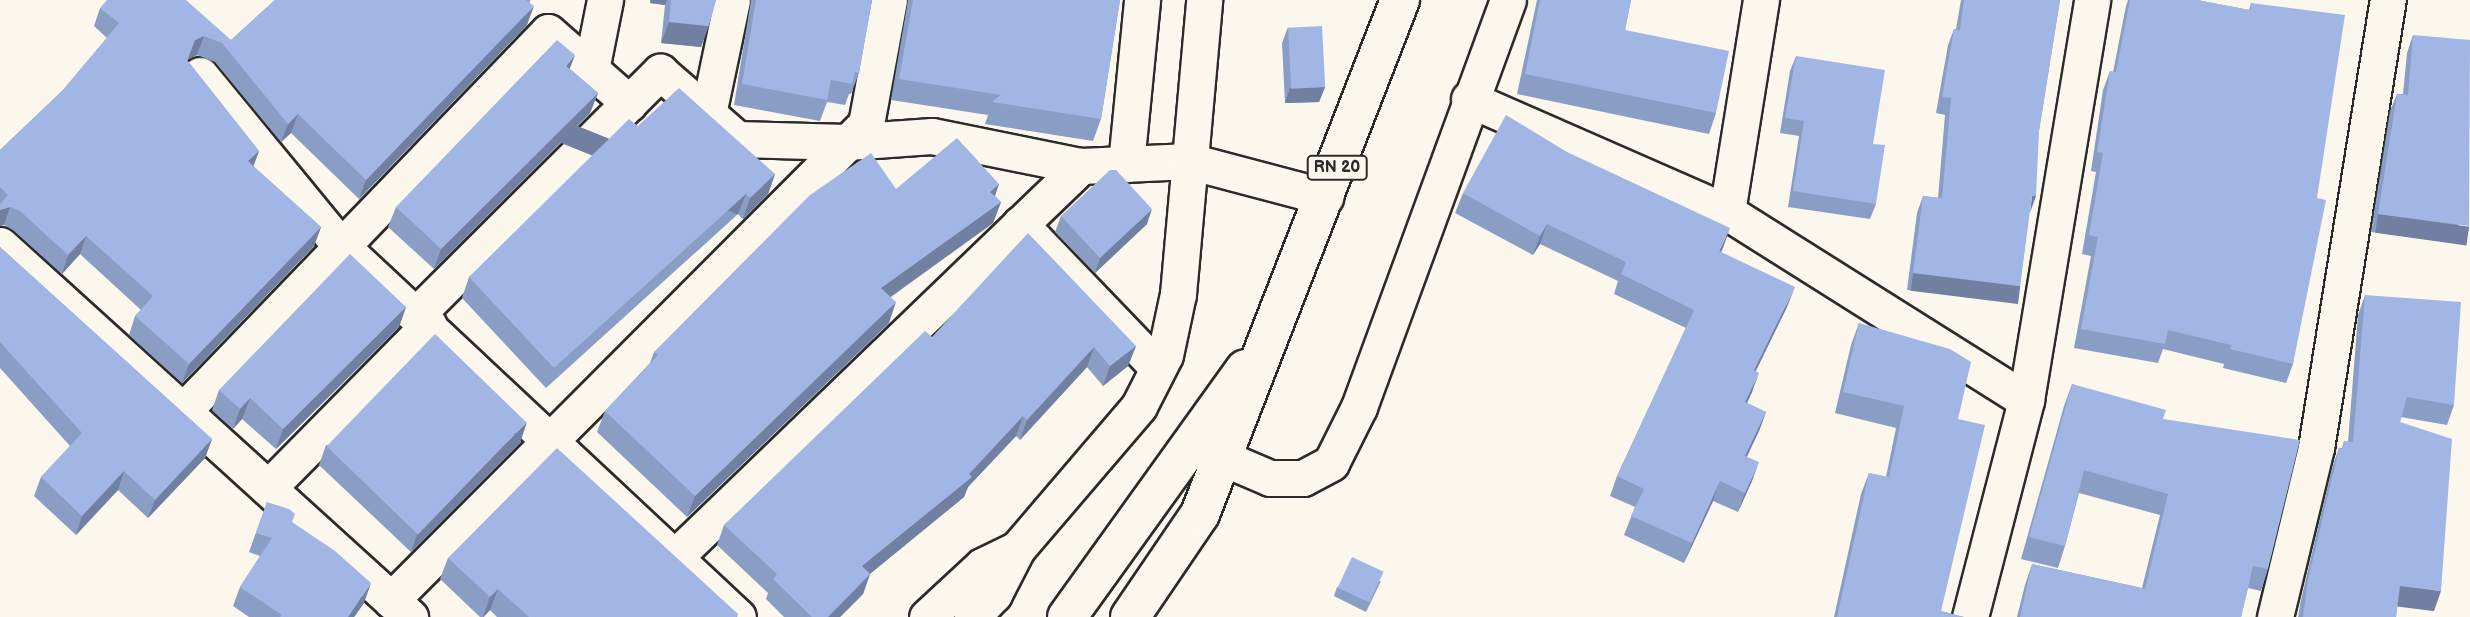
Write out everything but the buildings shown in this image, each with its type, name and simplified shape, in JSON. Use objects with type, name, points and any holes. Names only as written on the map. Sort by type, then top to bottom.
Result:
[{"type":"main road","name":"RN 20","points":[[1130,617],[1200,514],[1400,0]]},
{"type":"main road","name":"RN 20","points":[[1067,617],[1196,432],[1272,334]]},
{"type":"street","points":[[591,70],[605,0]]},
{"type":"street","points":[[708,114],[732,0]]},
{"type":"street","points":[[0,245],[401,608],[548,438],[866,124],[889,0]]},
{"type":"street","points":[[1126,164],[1142,0]]},
{"type":"street","points":[[972,617],[994,594],[1017,549],[1132,414],[1158,368],[1178,294],[1204,0]]},
{"type":"street","points":[[1223,457],[1270,478],[1303,478],[1331,463],[1359,407],[1469,99],[1508,0]]},
{"type":"street","points":[[1727,212],[1761,0]]},
{"type":"street","points":[[1970,617],[2026,400],[2092,0]]},
{"type":"street","points":[[2275,617],[2316,448],[2388,0]]},
{"type":"street","points":[[183,411],[339,244],[548,32],[629,103]]},
{"type":"street","points":[[268,488],[424,319],[660,72],[737,139],[847,142],[932,136],[1081,166],[1189,160],[1325,197]]},
{"type":"street","points":[[200,75],[339,244],[424,319],[548,438],[677,555],[738,617]]},
{"type":"street","points":[[1469,99],[1727,212],[2026,400]]},
{"type":"street","points":[[677,555],[1081,166]]},
{"type":"street","points":[[1020,224],[1158,368]]},
{"type":"street","points":[[927,617],[982,566],[1017,549]]}]
